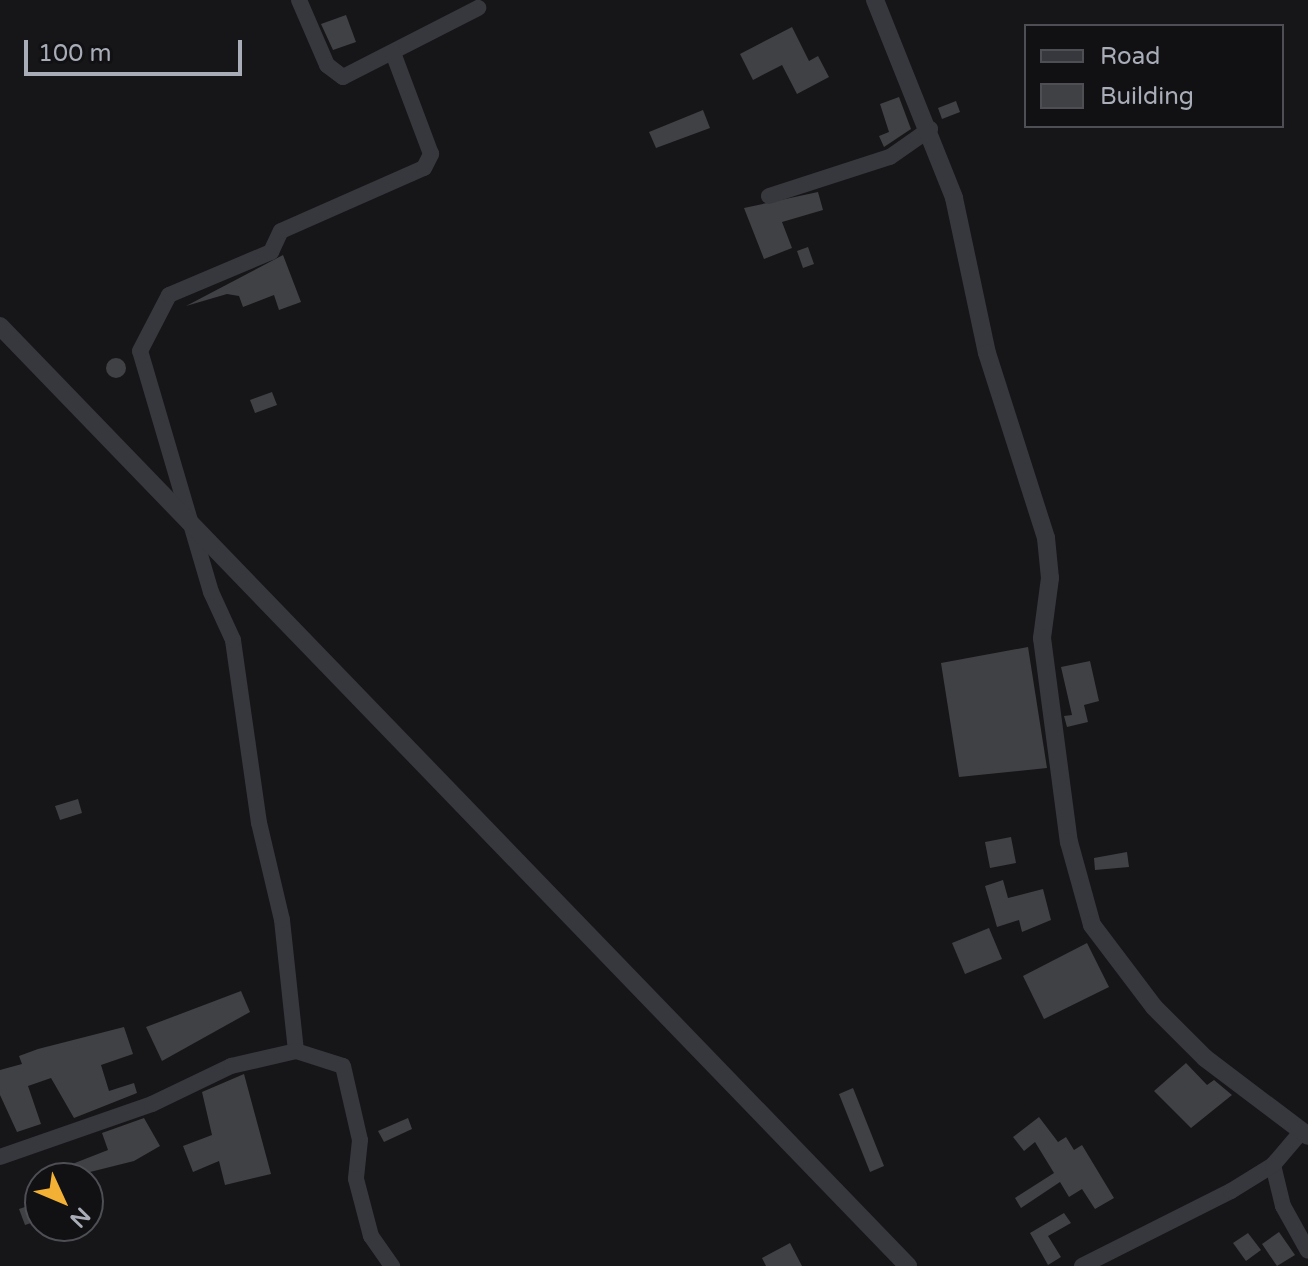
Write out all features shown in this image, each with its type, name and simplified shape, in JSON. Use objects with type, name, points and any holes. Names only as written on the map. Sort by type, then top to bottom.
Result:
[{"type":"street","points":[[299,0],[332,72],[343,77],[478,8]]},
{"type":"street","points":[[875,0],[930,129],[954,198],[987,353],[1046,538],[1050,578],[1042,638],[1069,842],[1087,914],[1106,948],[1174,1028],[1305,1133],[1273,1165],[1082,1266]]},
{"type":"street","points":[[296,1051],[280,906],[259,823],[233,640],[191,524],[140,351],[169,295],[271,252],[281,231],[424,168],[431,154],[393,53]]},
{"type":"street","points":[[769,196],[890,157],[930,129]]},
{"type":"street","points":[[0,326],[908,1266]]},
{"type":"street","points":[[0,1157],[152,1104],[231,1066],[296,1051],[343,1066],[360,1140],[356,1179],[371,1236],[392,1266]]},
{"type":"street","points":[[1273,1165],[1283,1206],[1308,1251]]},
{"type":"building","points":[[346,15],[356,42],[333,50],[321,24]]},
{"type":"building","points":[[792,27],[809,61],[818,56],[829,77],[797,94],[782,65],[753,80],[740,54]]},
{"type":"building","points":[[899,97],[911,129],[884,147],[879,136],[889,132],[880,104]]},
{"type":"building","points":[[956,101],[960,112],[942,119],[938,108]]},
{"type":"building","points":[[703,110],[710,128],[656,148],[649,132]]},
{"type":"building","points":[[818,192],[823,210],[782,222],[792,248],[764,259],[744,208]]},
{"type":"building","points":[[808,247],[814,264],[803,268],[797,251]]},
{"type":"building","points":[[283,255],[301,302],[279,310],[274,295],[243,307],[239,296],[227,294],[186,306]]},
{"type":"building","points":[[116,358],[123,361],[126,368],[123,375],[116,378],[109,375],[106,368],[109,361]]},
{"type":"building","points":[[272,392],[277,405],[255,413],[250,400]]},
{"type":"building","points":[[1028,647],[1047,768],[959,777],[941,663]]},
{"type":"building","points":[[1090,661],[1099,701],[1084,705],[1088,722],[1067,727],[1064,716],[1072,715],[1061,667]]},
{"type":"building","points":[[78,799],[82,813],[60,820],[55,806]]},
{"type":"building","points":[[1011,837],[1016,863],[990,868],[985,842]]},
{"type":"building","points":[[1127,852],[1129,867],[1095,870],[1094,858]]},
{"type":"building","points":[[1003,880],[1008,898],[1043,889],[1051,920],[1022,932],[1019,920],[997,927],[985,886]]},
{"type":"building","points":[[989,928],[1002,959],[965,974],[952,943]]},
{"type":"building","points":[[1087,943],[1109,987],[1044,1019],[1023,976]]},
{"type":"building","points":[[241,991],[250,1012],[162,1061],[146,1027]]},
{"type":"building","points":[[124,1027],[133,1054],[101,1065],[109,1091],[134,1083],[137,1093],[74,1118],[51,1078],[28,1086],[41,1124],[17,1132],[0,1095],[0,1070],[22,1064],[19,1056],[38,1049]]},
{"type":"building","points":[[1186,1063],[1207,1085],[1214,1080],[1232,1095],[1191,1128],[1154,1091]]},
{"type":"building","points":[[244,1074],[271,1174],[225,1185],[219,1161],[193,1172],[183,1146],[212,1135],[202,1092]]},
{"type":"building","points":[[853,1088],[884,1166],[870,1172],[839,1094]]},
{"type":"building","points":[[1039,1117],[1058,1142],[1066,1137],[1074,1150],[1082,1145],[1114,1198],[1095,1209],[1082,1189],[1069,1197],[1060,1182],[1021,1208],[1015,1198],[1054,1173],[1035,1142],[1024,1151],[1013,1137]]},
{"type":"building","points":[[144,1118],[160,1146],[134,1161],[104,1168],[104,1162],[77,1162],[108,1150],[102,1133]]},
{"type":"building","points":[[408,1118],[412,1129],[384,1142],[378,1131]]},
{"type":"building","points":[[1064,1213],[1071,1223],[1048,1236],[1061,1257],[1048,1265],[1030,1233]]},
{"type":"building","points":[[1279,1232],[1295,1255],[1277,1266],[1262,1244]]},
{"type":"building","points":[[1248,1233],[1261,1250],[1246,1261],[1233,1243]]},
{"type":"building","points":[[790,1243],[802,1266],[766,1266],[762,1258]]}]
